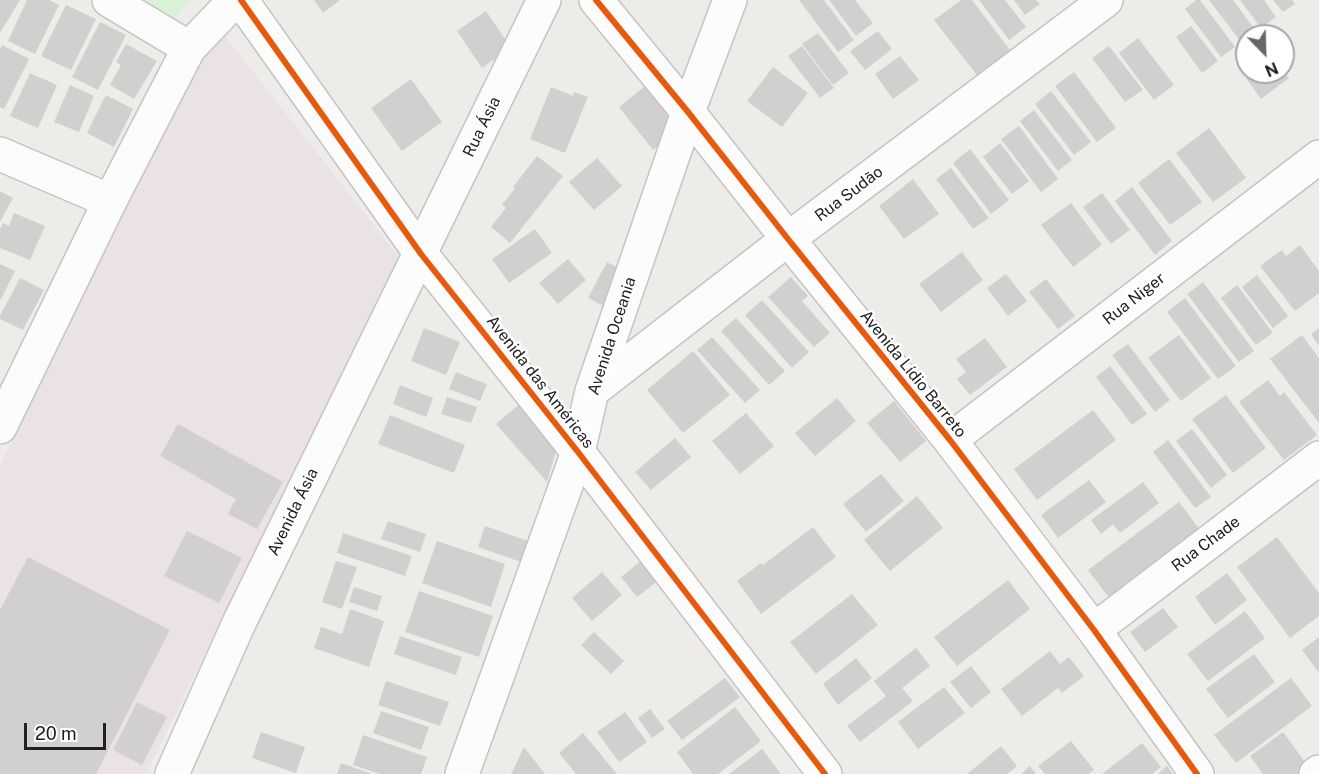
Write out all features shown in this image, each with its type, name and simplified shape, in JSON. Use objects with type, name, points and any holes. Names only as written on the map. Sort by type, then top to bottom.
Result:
[{"type":"street","points":[[109,0],[189,48]]},
{"type":"street","points":[[0,427],[10,382],[110,201],[189,48],[235,0]]},
{"type":"street","name":"Avenida das Américas","points":[[241,0],[421,254],[578,452],[825,774]]},
{"type":"street","name":"Rua Ásia","points":[[421,254],[544,0]]},
{"type":"street","name":"Avenida Lídio Barreto","points":[[596,0],[950,440],[1094,630],[1197,774]]},
{"type":"street","name":"Avenida Oceania","points":[[462,774],[578,452],[592,391],[688,112],[730,0]]},
{"type":"street","name":"Rua Sudão","points":[[592,391],[1106,0]]},
{"type":"street","points":[[0,154],[110,201]]},
{"type":"street","name":"Rua Niger","points":[[950,440],[1319,157]]},
{"type":"street","name":"Avenida Ásia","points":[[172,774],[239,623],[421,254]]},
{"type":"street","name":"Rua Chade","points":[[1094,630],[1319,458]]},
{"type":"shaded area","points":[[217,26],[399,257],[146,774],[0,774],[0,465]]},
{"type":"green space","points":[[120,0],[189,0],[169,29]]},
{"type":"building","points":[[0,0],[20,0],[0,33]]},
{"type":"building","points":[[27,0],[49,0],[59,5],[35,54],[8,41]]},
{"type":"building","points":[[314,0],[340,0],[323,13]]},
{"type":"building","points":[[799,0],[824,0],[854,40],[838,52]]},
{"type":"building","points":[[829,0],[855,0],[873,23],[856,36]]},
{"type":"building","points":[[961,0],[972,0],[1013,54],[980,79],[934,20]]},
{"type":"building","points":[[979,0],[1005,0],[1026,27],[1009,40]]},
{"type":"building","points":[[1014,0],[1036,0],[1040,4],[1025,15]]},
{"type":"building","points":[[1196,0],[1200,0],[1235,47],[1221,57],[1185,9]]},
{"type":"building","points":[[1209,0],[1233,0],[1251,24],[1235,24],[1235,34]]},
{"type":"building","points":[[1240,0],[1264,0],[1276,17],[1266,24],[1258,24]]},
{"type":"building","points":[[1273,0],[1292,0],[1295,4],[1283,12]]},
{"type":"building","points":[[66,5],[96,19],[71,70],[41,56]]},
{"type":"building","points":[[486,11],[511,48],[482,68],[457,31]]},
{"type":"building","points":[[100,22],[126,35],[98,90],[72,77]]},
{"type":"building","points":[[1191,26],[1218,61],[1202,73],[1176,37]]},
{"type":"building","points":[[878,31],[892,49],[865,70],[850,51]]},
{"type":"building","points":[[818,33],[849,73],[833,85],[802,44]]},
{"type":"building","points":[[1138,38],[1174,85],[1154,100],[1119,53]]},
{"type":"building","points":[[126,44],[157,61],[134,99],[110,85],[121,65],[116,62]]},
{"type":"building","points":[[2,45],[29,59],[4,109],[0,107],[0,49]]},
{"type":"building","points":[[802,46],[834,88],[820,98],[788,56]]},
{"type":"building","points":[[1109,46],[1143,90],[1125,102],[1092,58]]},
{"type":"building","points":[[900,56],[919,80],[893,99],[875,74]]},
{"type":"building","points":[[773,67],[808,93],[782,127],[747,101]]},
{"type":"building","points":[[1074,72],[1116,128],[1097,142],[1055,86]]},
{"type":"building","points":[[30,73],[57,85],[38,128],[10,116]]},
{"type":"building","points":[[411,79],[442,122],[402,151],[371,108]]},
{"type":"building","points":[[1250,84],[1281,84],[1261,99]]},
{"type":"building","points":[[70,85],[94,96],[79,132],[54,122]]},
{"type":"building","points":[[645,86],[680,130],[653,150],[619,107]]},
{"type":"building","points":[[551,87],[573,96],[574,92],[588,97],[565,153],[530,139]]},
{"type":"building","points":[[1051,91],[1091,142],[1074,155],[1035,104]]},
{"type":"building","points":[[106,95],[133,109],[114,147],[87,133]]},
{"type":"building","points":[[1034,110],[1072,160],[1058,171],[1020,121]]},
{"type":"building","points":[[1019,126],[1058,179],[1041,192],[1001,139]]},
{"type":"building","points":[[1209,128],[1246,178],[1213,202],[1176,153]]},
{"type":"building","points":[[1000,143],[1029,181],[1012,194],[983,157]]},
{"type":"building","points":[[970,149],[1009,200],[991,214],[953,163]]},
{"type":"building","points":[[537,156],[563,176],[510,243],[491,227],[506,208],[502,205],[515,188],[513,187]]},
{"type":"building","points":[[597,158],[622,186],[594,210],[569,182]]},
{"type":"building","points":[[1169,159],[1202,202],[1170,225],[1138,183]]},
{"type":"building","points":[[951,168],[989,218],[973,229],[936,179]]},
{"type":"building","points":[[913,179],[939,214],[904,239],[879,206]]},
{"type":"building","points":[[1132,187],[1172,241],[1155,255],[1115,201]]},
{"type":"building","points":[[0,191],[13,198],[0,222]]},
{"type":"building","points":[[1102,193],[1130,230],[1111,244],[1083,207]]},
{"type":"building","points":[[1071,203],[1102,245],[1073,267],[1041,225]]},
{"type":"building","points":[[14,213],[45,226],[30,260],[0,248],[0,229],[3,223],[9,226]]},
{"type":"building","points":[[535,229],[552,253],[509,283],[492,259]]},
{"type":"building","points":[[1300,245],[1319,271],[1319,293],[1295,311],[1260,266],[1282,250],[1286,256]]},
{"type":"building","points":[[962,252],[983,280],[941,312],[919,284]]},
{"type":"building","points":[[568,259],[586,280],[558,304],[539,283]]},
{"type":"building","points":[[607,262],[625,272],[606,307],[588,298]]},
{"type":"building","points":[[0,264],[15,271],[0,301]]},
{"type":"building","points":[[1006,274],[1027,301],[1008,316],[987,288]]},
{"type":"building","points":[[1257,275],[1288,316],[1273,328],[1242,287]]},
{"type":"building","points":[[791,277],[808,296],[802,301],[830,333],[814,347],[768,297]]},
{"type":"building","points":[[20,278],[44,290],[23,330],[0,319]]},
{"type":"building","points":[[1046,279],[1075,316],[1058,329],[1029,292]]},
{"type":"building","points":[[1203,282],[1254,351],[1239,362],[1187,294]]},
{"type":"building","points":[[1237,285],[1273,333],[1256,345],[1221,298]]},
{"type":"building","points":[[1185,298],[1236,366],[1218,379],[1167,312]]},
{"type":"building","points":[[762,300],[809,352],[792,368],[745,315]]},
{"type":"building","points":[[736,318],[785,371],[769,385],[721,331]]},
{"type":"building","points":[[424,328],[460,342],[446,375],[411,361]]},
{"type":"building","points":[[1319,328],[1319,346],[1311,334]]},
{"type":"building","points":[[1179,335],[1211,378],[1181,401],[1148,358]]},
{"type":"building","points":[[1302,335],[1319,358],[1319,423],[1270,359]]},
{"type":"building","points":[[712,337],[760,390],[745,403],[697,350]]},
{"type":"building","points":[[985,338],[1007,367],[970,395],[957,379],[966,372],[956,359]]},
{"type":"building","points":[[1128,344],[1170,400],[1155,412],[1112,355]]},
{"type":"building","points":[[693,351],[730,395],[683,433],[647,390]]},
{"type":"building","points":[[1110,366],[1147,414],[1132,425],[1096,377]]},
{"type":"building","points":[[456,372],[487,384],[480,401],[449,389]]},
{"type":"building","points":[[1268,380],[1280,396],[1284,392],[1317,435],[1284,460],[1239,402]]},
{"type":"building","points":[[400,385],[433,398],[426,417],[393,404]]},
{"type":"building","points":[[1226,395],[1266,448],[1233,473],[1192,419]]},
{"type":"building","points":[[447,397],[477,407],[471,423],[441,414]]},
{"type":"building","points":[[837,398],[856,421],[815,456],[795,433]]},
{"type":"building","points":[[894,401],[926,441],[900,462],[867,423]]},
{"type":"building","points":[[522,402],[558,445],[547,482],[496,424]]},
{"type":"building","points":[[1093,410],[1116,440],[1037,500],[1014,469]]},
{"type":"building","points":[[746,413],[774,446],[740,474],[712,441]]},
{"type":"building","points":[[390,415],[465,445],[454,473],[378,444]]},
{"type":"building","points":[[178,424],[283,482],[257,529],[228,514],[236,499],[160,456]]},
{"type":"building","points":[[1192,429],[1227,475],[1211,488],[1176,441]]},
{"type":"building","points":[[675,438],[691,457],[651,490],[635,472]]},
{"type":"building","points":[[1168,440],[1211,497],[1195,508],[1153,452]]},
{"type":"building","points":[[881,474],[904,501],[866,532],[843,504]]},
{"type":"building","points":[[1089,480],[1106,502],[1058,538],[1041,515]]},
{"type":"building","points":[[1143,482],[1159,503],[1120,533],[1113,524],[1101,534],[1091,520]]},
{"type":"building","points":[[917,496],[943,528],[890,571],[864,540]]},
{"type":"building","points":[[1179,502],[1200,530],[1109,598],[1088,570]]},
{"type":"building","points":[[388,521],[426,534],[420,552],[381,539]]},
{"type":"building","points":[[485,526],[528,541],[521,562],[478,547]]},
{"type":"building","points":[[813,527],[836,557],[761,614],[737,581],[761,563],[763,565]]},
{"type":"building","points":[[187,531],[242,558],[219,603],[164,576]]},
{"type":"building","points":[[343,533],[412,556],[405,576],[337,553]]},
{"type":"building","points":[[1277,537],[1319,593],[1319,616],[1290,638],[1237,567]]},
{"type":"building","points":[[437,541],[505,564],[491,607],[422,583]]},
{"type":"building","points":[[28,557],[170,630],[96,774],[0,774],[0,610]]},
{"type":"building","points":[[646,557],[663,577],[637,597],[621,577]]},
{"type":"building","points":[[336,561],[357,567],[342,609],[322,602]]},
{"type":"building","points":[[602,572],[622,595],[592,621],[572,598]]},
{"type":"building","points":[[1227,573],[1247,600],[1215,625],[1195,597]]},
{"type":"building","points":[[1008,580],[1030,609],[957,666],[934,637]]},
{"type":"building","points":[[354,587],[382,596],[377,611],[349,602]]},
{"type":"building","points":[[419,591],[493,616],[479,657],[405,632]]},
{"type":"building","points":[[852,594],[878,625],[816,674],[790,642]]},
{"type":"building","points":[[1163,608],[1178,627],[1145,652],[1130,632]]},
{"type":"building","points":[[350,609],[384,621],[369,667],[314,648],[321,627],[342,634]]},
{"type":"building","points":[[1245,611],[1265,638],[1208,681],[1187,654]]},
{"type":"building","points":[[594,632],[624,661],[611,674],[581,645]]},
{"type":"building","points":[[400,636],[462,657],[456,675],[394,654]]},
{"type":"building","points":[[1319,637],[1319,673],[1302,650]]},
{"type":"building","points":[[916,648],[930,666],[902,688],[913,701],[860,742],[847,726],[886,696],[874,681]]},
{"type":"building","points":[[1050,651],[1060,664],[1069,657],[1084,676],[1062,693],[1058,688],[1022,716],[1001,689]]},
{"type":"building","points":[[1254,654],[1275,682],[1228,718],[1206,689]]},
{"type":"building","points":[[856,658],[872,678],[838,705],[823,684]]},
{"type":"building","points":[[971,666],[991,692],[971,708],[950,682]]},
{"type":"building","points":[[725,678],[740,697],[682,740],[667,721]]},
{"type":"building","points":[[1291,678],[1312,706],[1236,763],[1214,735]]},
{"type":"building","points":[[386,681],[449,702],[440,726],[378,705]]},
{"type":"building","points":[[944,687],[965,713],[918,749],[898,722]]},
{"type":"building","points":[[137,702],[167,717],[142,765],[113,750]]},
{"type":"building","points":[[735,707],[761,741],[718,774],[693,774],[677,752]]},
{"type":"building","points":[[650,709],[665,729],[652,738],[638,718]]},
{"type":"building","points":[[381,711],[429,727],[421,750],[373,733]]},
{"type":"building","points":[[625,712],[647,742],[619,762],[597,732]]},
{"type":"building","points":[[261,732],[305,747],[296,773],[252,758]]},
{"type":"building","points":[[1283,732],[1308,766],[1297,774],[1263,774],[1250,756]]},
{"type":"building","points":[[583,733],[617,774],[576,774],[559,753]]},
{"type":"building","points":[[363,735],[427,757],[421,774],[380,774],[353,765]]},
{"type":"building","points":[[1071,741],[1094,770],[1088,774],[1045,774],[1038,766]]},
{"type":"building","points":[[1142,743],[1161,767],[1152,774],[1102,774]]},
{"type":"building","points":[[1001,746],[1017,766],[1007,774],[967,774]]},
{"type":"building","points":[[524,747],[545,774],[511,774]]},
{"type":"building","points":[[762,749],[781,774],[729,774]]},
{"type":"building","points":[[341,763],[372,774],[337,774]]},
{"type":"building","points":[[1030,766],[1036,774],[1021,774]]},
{"type":"building","points":[[1167,766],[1173,774],[1158,774]]},
{"type":"cycle path","points":[[241,0],[421,254],[578,452],[825,774]]},
{"type":"cycle path","points":[[596,0],[950,440],[1094,630],[1197,774]]}]
